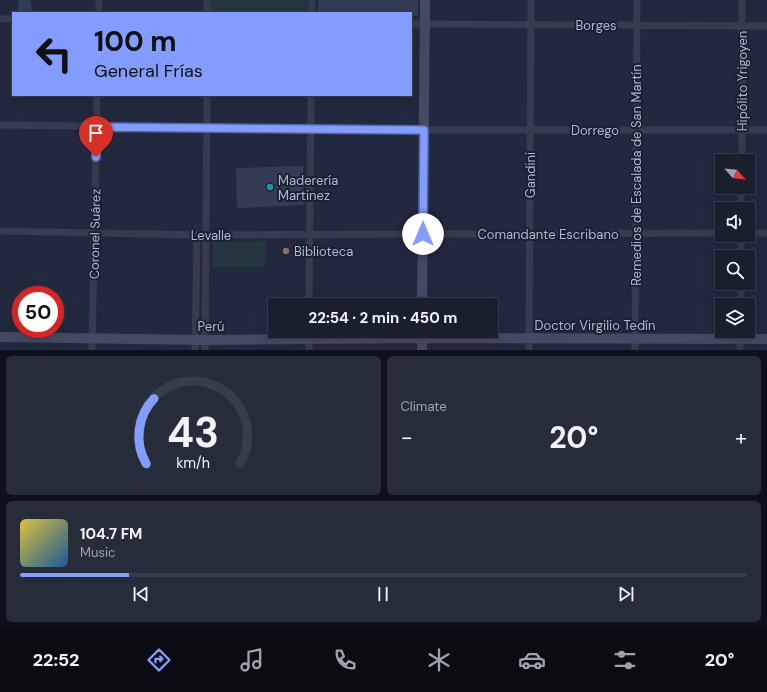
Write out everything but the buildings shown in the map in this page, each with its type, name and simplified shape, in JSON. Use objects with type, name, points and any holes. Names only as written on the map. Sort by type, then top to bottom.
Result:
[{"type":"main road","points":[[422,298],[425,0]]},
{"type":"main road","name":"Doctor Virgilio Tedín","points":[[498,337],[635,338],[715,336]]},
{"type":"main road","name":"Perú","points":[[0,337],[93,338],[200,345],[276,338]]},
{"type":"main road","name":"Doctor Virgilio Tedín","points":[[755,337],[767,339]]},
{"type":"main road","points":[[422,338],[422,350]]},
{"type":"street","points":[[99,0],[99,12]]},
{"type":"street","points":[[207,0],[207,12]]},
{"type":"street","points":[[312,0],[312,12]]},
{"type":"street","name":"Gandini","points":[[529,350],[531,0]]},
{"type":"street","name":"Remedios de Escalada de San Martín","points":[[635,350],[637,0]]},
{"type":"street","name":"Hipólito Yrigoyen","points":[[742,0],[742,154]]},
{"type":"street","points":[[0,19],[12,19]]},
{"type":"street","name":"Borges","points":[[412,24],[767,26]]},
{"type":"street","name":"Coronel Suárez","points":[[92,350],[97,96]]},
{"type":"street","points":[[200,345],[206,235],[206,96]]},
{"type":"street","points":[[309,298],[311,96]]},
{"type":"street","name":"Dorrego","points":[[0,125],[424,130],[767,130]]},
{"type":"street","name":"Levalle","points":[[0,231],[197,235],[423,234]]},
{"type":"street","name":"Comandante Escribano","points":[[423,234],[715,233]]},
{"type":"street","points":[[755,233],[767,233]]},
{"type":"street","points":[[197,235],[200,345]]},
{"type":"street","points":[[309,338],[309,350]]},
{"type":"street","points":[[740,350],[741,338]]},
{"type":"shaded area","points":[[210,0],[309,0],[309,12],[210,12]]},
{"type":"shaded area","points":[[266,241],[265,267],[213,267],[213,242]]},
{"type":"place","name":"Maderería Martinez","points":[[270,187]]},
{"type":"place","name":"Biblioteca","points":[[286,251]]},
{"type":"route","points":[[96,157],[97,127],[424,130],[423,234]]}]
